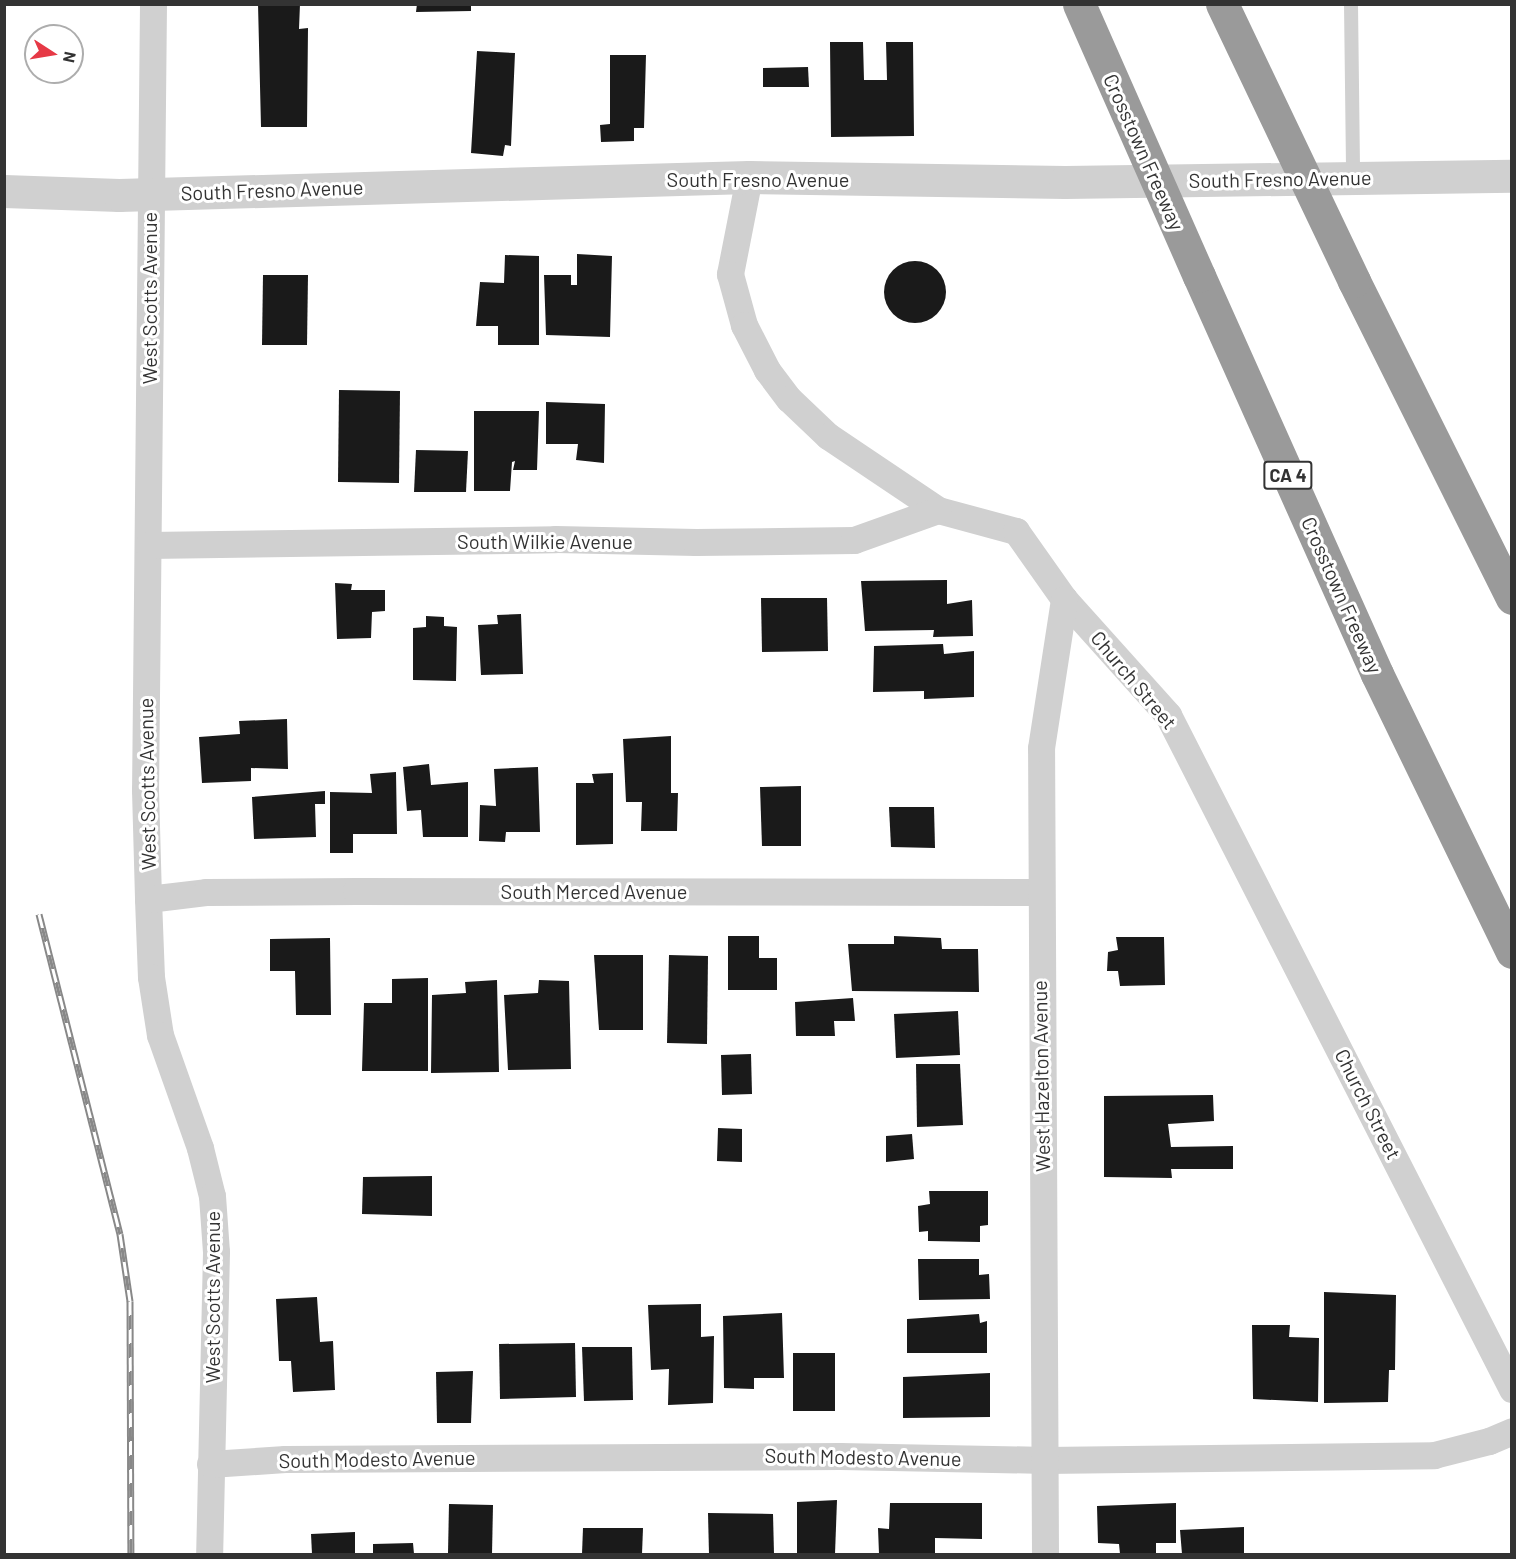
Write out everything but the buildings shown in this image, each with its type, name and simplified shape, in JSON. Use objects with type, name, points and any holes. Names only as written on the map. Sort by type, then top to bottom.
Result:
[{"type":"highway","name":"Crosstown Freeway","points":[[1079,4],[1377,674],[1512,952]]},
{"type":"highway","points":[[1222,4],[1354,281],[1512,598]]},
{"type":"street","name":"West Scotts Avenue","points":[[153,4],[145,790],[148,899],[152,976],[160,1035],[200,1149],[212,1196],[216,1252],[209,1554]]},
{"type":"street","name":"South Fresno Avenue","points":[[4,191],[150,194],[748,177],[1065,182],[1512,176]]},
{"type":"street","name":"Church Street","points":[[748,177],[730,274],[744,326],[767,370],[789,399],[828,436],[938,510],[1016,531],[1064,599],[1168,715],[1197,766],[1512,1389]]},
{"type":"street","name":"South Wilkie Avenue","points":[[148,546],[555,539],[696,543],[854,540],[938,510]]},
{"type":"street","name":"West Hazelton Avenue","points":[[1045,1554],[1039,892],[1041,748],[1064,599]]},
{"type":"street","name":"South Merced Avenue","points":[[148,899],[206,892],[1039,892]]},
{"type":"street","name":"South Modesto Avenue","points":[[210,1464],[285,1459],[828,1456],[1045,1460],[1434,1455],[1490,1441],[1512,1431]]},
{"type":"lane","points":[[1351,4],[1353,178]]},
{"type":"railway","points":[[39,914],[120,1234],[130,1301],[131,1554]]}]
